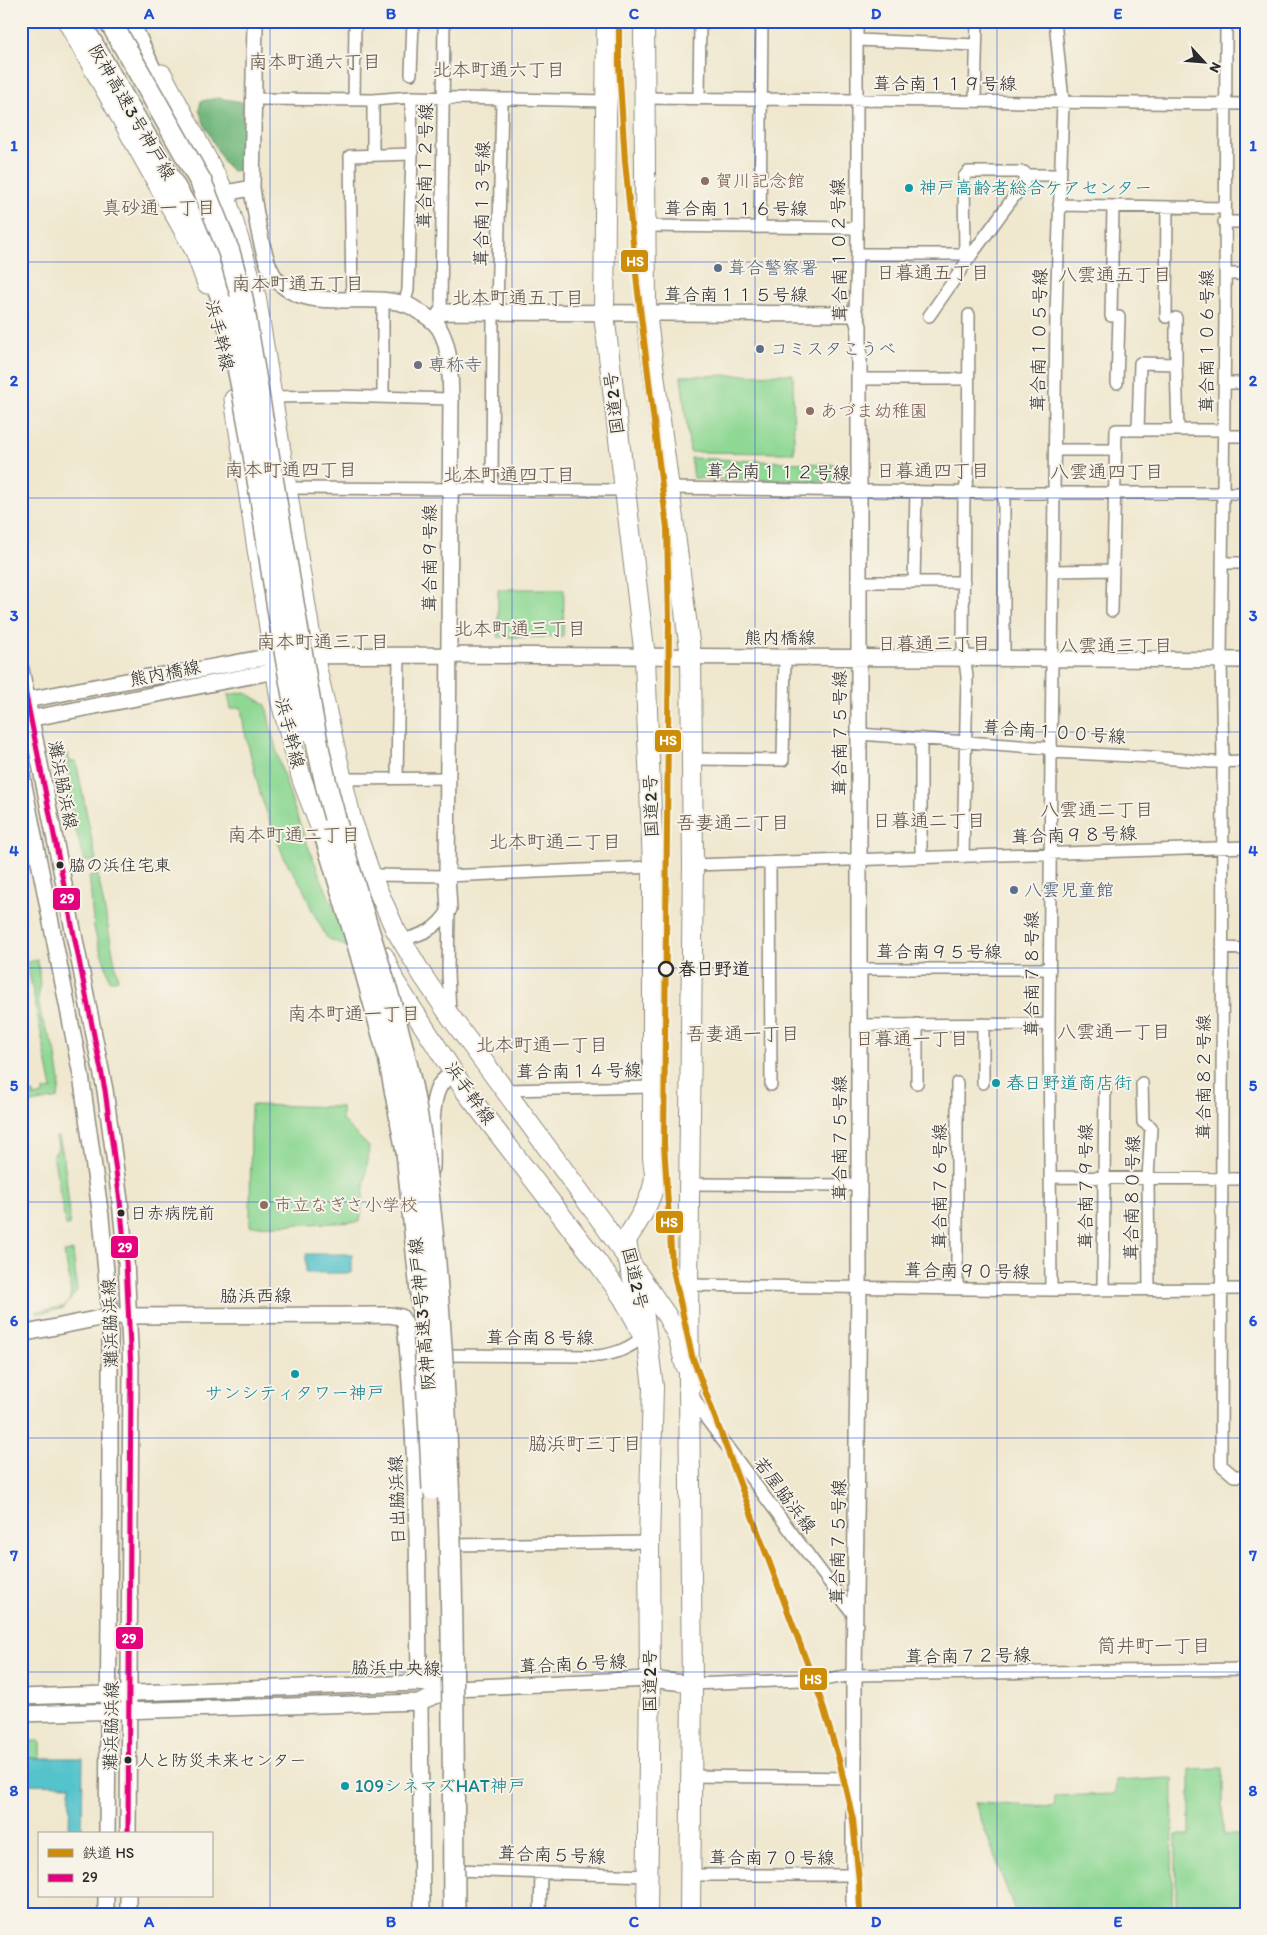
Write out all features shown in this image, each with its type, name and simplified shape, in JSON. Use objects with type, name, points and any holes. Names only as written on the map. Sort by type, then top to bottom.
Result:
[{"type":"highway","name":"阪神高速3号神戸線","points":[[79,21],[174,184],[204,243],[224,305],[236,351],[294,700],[308,770],[335,872],[362,958],[389,1057],[407,1152],[424,1322],[435,1525],[438,1638],[440,1914]]},
{"type":"highway","points":[[94,21],[182,176],[204,243]]},
{"type":"highway","name":"阪神高速3号神戸線","points":[[110,21],[201,182],[229,252],[242,298],[322,766],[333,812],[401,1043],[416,1109],[436,1274],[445,1408],[452,1612],[454,1914]]},
{"type":"highway","points":[[128,21],[153,74],[186,155]]},
{"type":"highway","name":"国道2号","points":[[607,21],[604,314],[645,656],[653,867],[653,1156],[655,1176],[650,1197],[626,1240],[628,1259],[643,1310],[653,1387],[648,1542],[650,1679],[649,1876],[647,1914]]},
{"type":"highway","points":[[644,21],[646,313],[692,657],[693,865],[688,1285],[692,1684],[690,1914]]},
{"type":"main road","name":"浜手幹線","points":[[67,21],[195,251],[218,312],[234,397],[280,700],[302,780],[322,833],[396,982],[455,1074],[623,1298],[643,1337],[653,1387]]},
{"type":"main road","name":"浜手幹線","points":[[137,21],[145,43],[225,192],[256,296],[314,656],[351,817],[371,875],[402,940],[423,976],[450,1016],[605,1226],[667,1316],[683,1355],[690,1390]]},
{"type":"street","points":[[255,21],[252,188],[258,229],[275,278],[290,291],[310,298],[383,300],[410,306],[438,317]]},
{"type":"street","points":[[354,100],[355,21]]},
{"type":"street","points":[[411,74],[412,21]]},
{"type":"street","name":"葺合南１２号線","points":[[438,317],[444,21]]},
{"type":"street","points":[[644,21],[762,22],[760,226]]},
{"type":"street","name":"葺合南１０２号線","points":[[857,21],[857,254],[855,314],[859,326],[859,658]]},
{"type":"street","points":[[976,101],[977,21]]},
{"type":"street","name":"葺合南１０５号線","points":[[1053,659],[1059,206],[1063,102],[1055,21]]},
{"type":"street","name":"葺合南１０６号線","points":[[1221,660],[1226,21]]},
{"type":"street","points":[[699,99],[700,22]]},
{"type":"street","points":[[857,40],[976,44]]},
{"type":"street","points":[[404,305],[408,290],[412,154],[411,98]]},
{"type":"street","points":[[253,99],[373,100],[443,98],[606,101]]},
{"type":"street","name":"葺合南１１９号線","points":[[644,98],[1246,104]]},
{"type":"street","points":[[373,100],[373,155]]},
{"type":"street","name":"葺合南１３号線","points":[[492,488],[493,318],[497,308],[502,100]]},
{"type":"street","points":[[352,299],[350,156],[412,154]]},
{"type":"street","points":[[968,255],[964,177],[968,172],[1024,172],[1024,175],[1060,175]]},
{"type":"street","points":[[929,316],[968,255],[1024,183],[1024,175]]},
{"type":"street","points":[[225,192],[252,188]]},
{"type":"street","points":[[1059,206],[1224,208]]},
{"type":"street","points":[[1113,206],[1117,383]]},
{"type":"street","points":[[1167,207],[1178,430]]},
{"type":"street","points":[[1224,222],[1246,222]]},
{"type":"street","name":"葺合南１１６号線","points":[[645,226],[857,228]]},
{"type":"street","points":[[857,254],[968,255]]},
{"type":"street","points":[[1225,274],[1246,274]]},
{"type":"street","points":[[383,300],[383,397]]},
{"type":"street","name":"葺合南１１５号線","points":[[438,317],[496,312],[855,314]]},
{"type":"street","points":[[963,857],[967,676],[964,658],[964,492],[968,478],[969,315]]},
{"type":"street","name":"葺合南９号線","points":[[438,317],[449,358],[451,399],[448,655],[448,973],[450,1016]]},
{"type":"street","points":[[1118,363],[1140,365],[1140,363],[1176,364]]},
{"type":"street","points":[[1138,430],[1140,365]]},
{"type":"street","points":[[859,379],[968,379]]},
{"type":"street","points":[[1224,382],[1246,383]]},
{"type":"street","points":[[272,397],[451,399]]},
{"type":"street","points":[[1112,611],[1116,430],[1178,430],[1246,436]]},
{"type":"street","points":[[1055,450],[1116,450]]},
{"type":"street","points":[[287,488],[624,490]]},
{"type":"street","name":"葺合南１１２号線","points":[[669,488],[1246,494]]},
{"type":"street","points":[[914,582],[916,491]]},
{"type":"street","points":[[1004,492],[1004,658]]},
{"type":"street","points":[[1223,563],[1246,563]]},
{"type":"street","points":[[1054,571],[1113,570]]},
{"type":"street","points":[[859,582],[964,582]]},
{"type":"street","name":"熊内橋線","points":[[26,719],[314,656],[448,655],[1246,660]]},
{"type":"street","points":[[397,778],[399,656]]},
{"type":"street","points":[[692,759],[783,760],[785,657]]},
{"type":"street","name":"葺合南７５号線","points":[[854,1914],[854,1675],[859,1288],[859,658]]},
{"type":"street","name":"葺合南７８号線","points":[[1051,1290],[1049,1024],[1053,659]]},
{"type":"street","name":"葺合南８２号線","points":[[1221,660],[1223,762],[1221,1465],[1234,1476],[1246,1476]]},
{"type":"street","name":"熊内橋線","points":[[24,700],[142,678],[274,664]]},
{"type":"street","name":"灘浜脇浜線","points":[[21,669],[26,719],[105,1090],[120,1201],[129,1315],[131,1369],[128,1832]]},
{"type":"street","name":"葺合南１００号線","points":[[859,734],[1046,748],[1052,752],[1223,762],[1246,761]]},
{"type":"street","points":[[921,739],[921,858]]},
{"type":"street","name":"灘浜脇浜線","points":[[21,770],[81,1075],[102,1217],[110,1316],[107,1832]]},
{"type":"street","points":[[342,779],[448,778]]},
{"type":"street","name":"葺合南９８号線","points":[[693,865],[1246,847]]},
{"type":"street","points":[[770,863],[771,1085]]},
{"type":"street","points":[[371,875],[448,876],[653,867]]},
{"type":"street","points":[[402,940],[421,935],[440,923],[449,909]]},
{"type":"street","points":[[1222,948],[1246,949]]},
{"type":"street","name":"葺合南９５号線","points":[[858,969],[1050,969]]},
{"type":"street","points":[[917,1024],[917,1083]]},
{"type":"street","points":[[983,1083],[984,1024]]},
{"type":"street","points":[[858,1025],[1049,1024]]},
{"type":"street","points":[[454,1914],[455,1688],[451,1545],[443,1534],[433,1355],[431,1230],[433,1117],[438,1088],[445,1079],[455,1074]]},
{"type":"street","name":"葺合南７６号線","points":[[957,1083],[957,1289]]},
{"type":"street","name":"葺合南７９号線","points":[[1103,1289],[1105,1083]]},
{"type":"street","name":"葺合南８０号線","points":[[1142,1083],[1143,1122],[1151,1127],[1148,1178],[1149,1289]]},
{"type":"street","name":"葺合南１４号線","points":[[504,1090],[654,1087]]},
{"type":"street","points":[[1051,1177],[1246,1179]]},
{"type":"street","points":[[690,1184],[859,1186]]},
{"type":"street","points":[[605,1226],[616,1232],[627,1229],[638,1221]]},
{"type":"street","name":"葺合南９０号線","points":[[688,1285],[1051,1290],[1246,1289]]},
{"type":"street","name":"脇浜西線","points":[[21,1334],[110,1316],[129,1315],[389,1315],[401,1317]]},
{"type":"street","name":"日出脇浜線","points":[[401,1317],[405,1323],[412,1406],[417,1516],[419,1683]]},
{"type":"street","name":"葺合南８号線","points":[[433,1355],[598,1356],[614,1354],[629,1348],[643,1337]]},
{"type":"street","name":"若屋脇浜線","points":[[690,1390],[707,1420],[856,1618]]},
{"type":"street","points":[[451,1545],[648,1542]]},
{"type":"street","name":"葺合南７２号線","points":[[692,1684],[827,1679],[854,1675],[1246,1669]]},
{"type":"street","name":"葺合南６号線","points":[[455,1688],[650,1679],[692,1684]]},
{"type":"street","name":"脇浜中央線","points":[[21,1697],[419,1683],[455,1688]]},
{"type":"street","name":"脇浜中央線","points":[[21,1714],[420,1702],[455,1688]]},
{"type":"street","points":[[420,1702],[422,1914]]},
{"type":"street","points":[[691,1776],[854,1778]]},
{"type":"street","name":"葺合南５号線","points":[[454,1870],[649,1876]]},
{"type":"street","points":[[540,1914],[541,1873]]},
{"type":"street","name":"葺合南７０号線","points":[[690,1875],[854,1875]]},
{"type":"street","points":[[106,1898],[106,1914]]},
{"type":"street","points":[[128,1898],[128,1914]]},
{"type":"green space","points":[[218,98],[242,102],[247,156],[241,170],[232,171],[224,163],[199,110],[201,101]]},
{"type":"green space","points":[[793,374],[794,453],[690,452],[681,376]]},
{"type":"green space","points":[[691,458],[848,465],[846,482],[694,478]]},
{"type":"green space","points":[[498,589],[564,589],[563,637],[498,637]]},
{"type":"green space","points":[[245,692],[266,705],[281,768],[291,799],[326,890],[352,949],[327,938],[302,886],[284,858],[261,797],[244,728],[241,707],[231,709],[228,695]]},
{"type":"green space","points":[[68,753],[70,762],[76,761],[96,860],[85,862],[71,814],[69,776],[65,754]]},
{"type":"green space","points":[[98,875],[118,979],[110,981],[95,932],[93,918],[89,877]]},
{"type":"green space","points":[[38,960],[40,988],[38,999],[42,1020],[55,1049],[60,1081],[58,1098],[21,1105],[21,1095],[34,1093],[34,1097],[43,1095],[43,1091],[52,1089],[27,962]]},
{"type":"green space","points":[[251,1105],[342,1107],[342,1120],[369,1147],[360,1222],[250,1226]]},
{"type":"green space","points":[[56,1137],[59,1137],[66,1180],[70,1224],[66,1227],[53,1154],[56,1153],[58,1147]]},
{"type":"green space","points":[[73,1251],[77,1291],[68,1302],[70,1289],[64,1252]]},
{"type":"green space","points":[[68,1302],[64,1308],[37,1314],[37,1311],[62,1307]]},
{"type":"green space","points":[[21,1741],[40,1741],[40,1758],[21,1758]]},
{"type":"green space","points":[[1223,1768],[1223,1835],[1242,1835],[1242,1914],[1176,1914],[1176,1835],[1190,1835],[1190,1769]]},
{"type":"green space","points":[[1173,1778],[1172,1914],[1016,1914],[975,1803],[1054,1807],[1055,1796],[1115,1794],[1116,1781]]},
{"type":"water","points":[[306,1254],[352,1254],[352,1273],[306,1273]]},
{"type":"water","points":[[21,1758],[83,1758],[82,1832],[69,1832],[70,1785],[21,1784]]},
{"type":"rail line","name":"HS","points":[[619,21],[619,64],[625,161],[637,284],[667,528],[669,621],[664,1144],[672,1265],[692,1356],[821,1700],[839,1760],[853,1820],[860,1914]]},
{"type":"transit line","name":"29","points":[[21,670],[105,1090],[126,1261],[131,1369],[128,1832]]},
{"type":"place","name":"賀川記念館","points":[[705,181]]},
{"type":"place","name":"神戸高齢者総合ケアセンター","points":[[909,188]]},
{"type":"place","name":"葺合警察署","points":[[718,268]]},
{"type":"place","name":"コミスタこうべ","points":[[760,349]]},
{"type":"place","name":"専称寺","points":[[418,365]]},
{"type":"place","name":"あづま幼稚園","points":[[810,411]]},
{"type":"place","name":"脇の浜住宅東","points":[[60,865]]},
{"type":"place","name":"八雲児童館","points":[[1014,890]]},
{"type":"place","name":"春日野道","points":[[666,969]]},
{"type":"place","name":"春日野道商店街","points":[[996,1083]]},
{"type":"place","name":"市立なぎさ小学校","points":[[264,1205]]},
{"type":"place","name":"日赤病院前","points":[[121,1213]]},
{"type":"place","name":"サンシティタワー神戸","points":[[295,1374]]},
{"type":"place","name":"人と防災未来センター","points":[[128,1760]]},
{"type":"place","name":"109シネマズHAT神戸","points":[[345,1786]]},
{"type":"district","name":"南本町通六丁目","points":[[315,61]]},
{"type":"district","name":"北本町通六丁目","points":[[499,69]]},
{"type":"district","name":"真砂通一丁目","points":[[159,207]]},
{"type":"district","name":"日暮通五丁目","points":[[933,272]]},
{"type":"district","name":"八雲通五丁目","points":[[1115,274]]},
{"type":"district","name":"南本町通五丁目","points":[[298,283]]},
{"type":"district","name":"北本町通五丁目","points":[[518,297]]},
{"type":"district","name":"南本町通四丁目","points":[[291,469]]},
{"type":"district","name":"日暮通四丁目","points":[[933,470]]},
{"type":"district","name":"八雲通四丁目","points":[[1107,471]]},
{"type":"district","name":"北本町通四丁目","points":[[509,474]]},
{"type":"district","name":"北本町通三丁目","points":[[520,628]]},
{"type":"district","name":"南本町通三丁目","points":[[323,641]]},
{"type":"district","name":"日暮通三丁目","points":[[934,643]]},
{"type":"district","name":"八雲通三丁目","points":[[1116,645]]},
{"type":"district","name":"八雲通二丁目","points":[[1097,809]]},
{"type":"district","name":"日暮通二丁目","points":[[929,820]]},
{"type":"district","name":"吾妻通二丁目","points":[[733,822]]},
{"type":"district","name":"南本町通二丁目","points":[[294,834]]},
{"type":"district","name":"北本町通二丁目","points":[[555,841]]},
{"type":"district","name":"南本町通一丁目","points":[[354,1013]]},
{"type":"district","name":"八雲通一丁目","points":[[1114,1031]]},
{"type":"district","name":"吾妻通一丁目","points":[[743,1033]]},
{"type":"district","name":"日暮通一丁目","points":[[912,1038]]},
{"type":"district","name":"北本町通一丁目","points":[[542,1044]]},
{"type":"district","name":"脇浜町三丁目","points":[[585,1443]]},
{"type":"district","name":"筒井町一丁目","points":[[1154,1645]]}]
